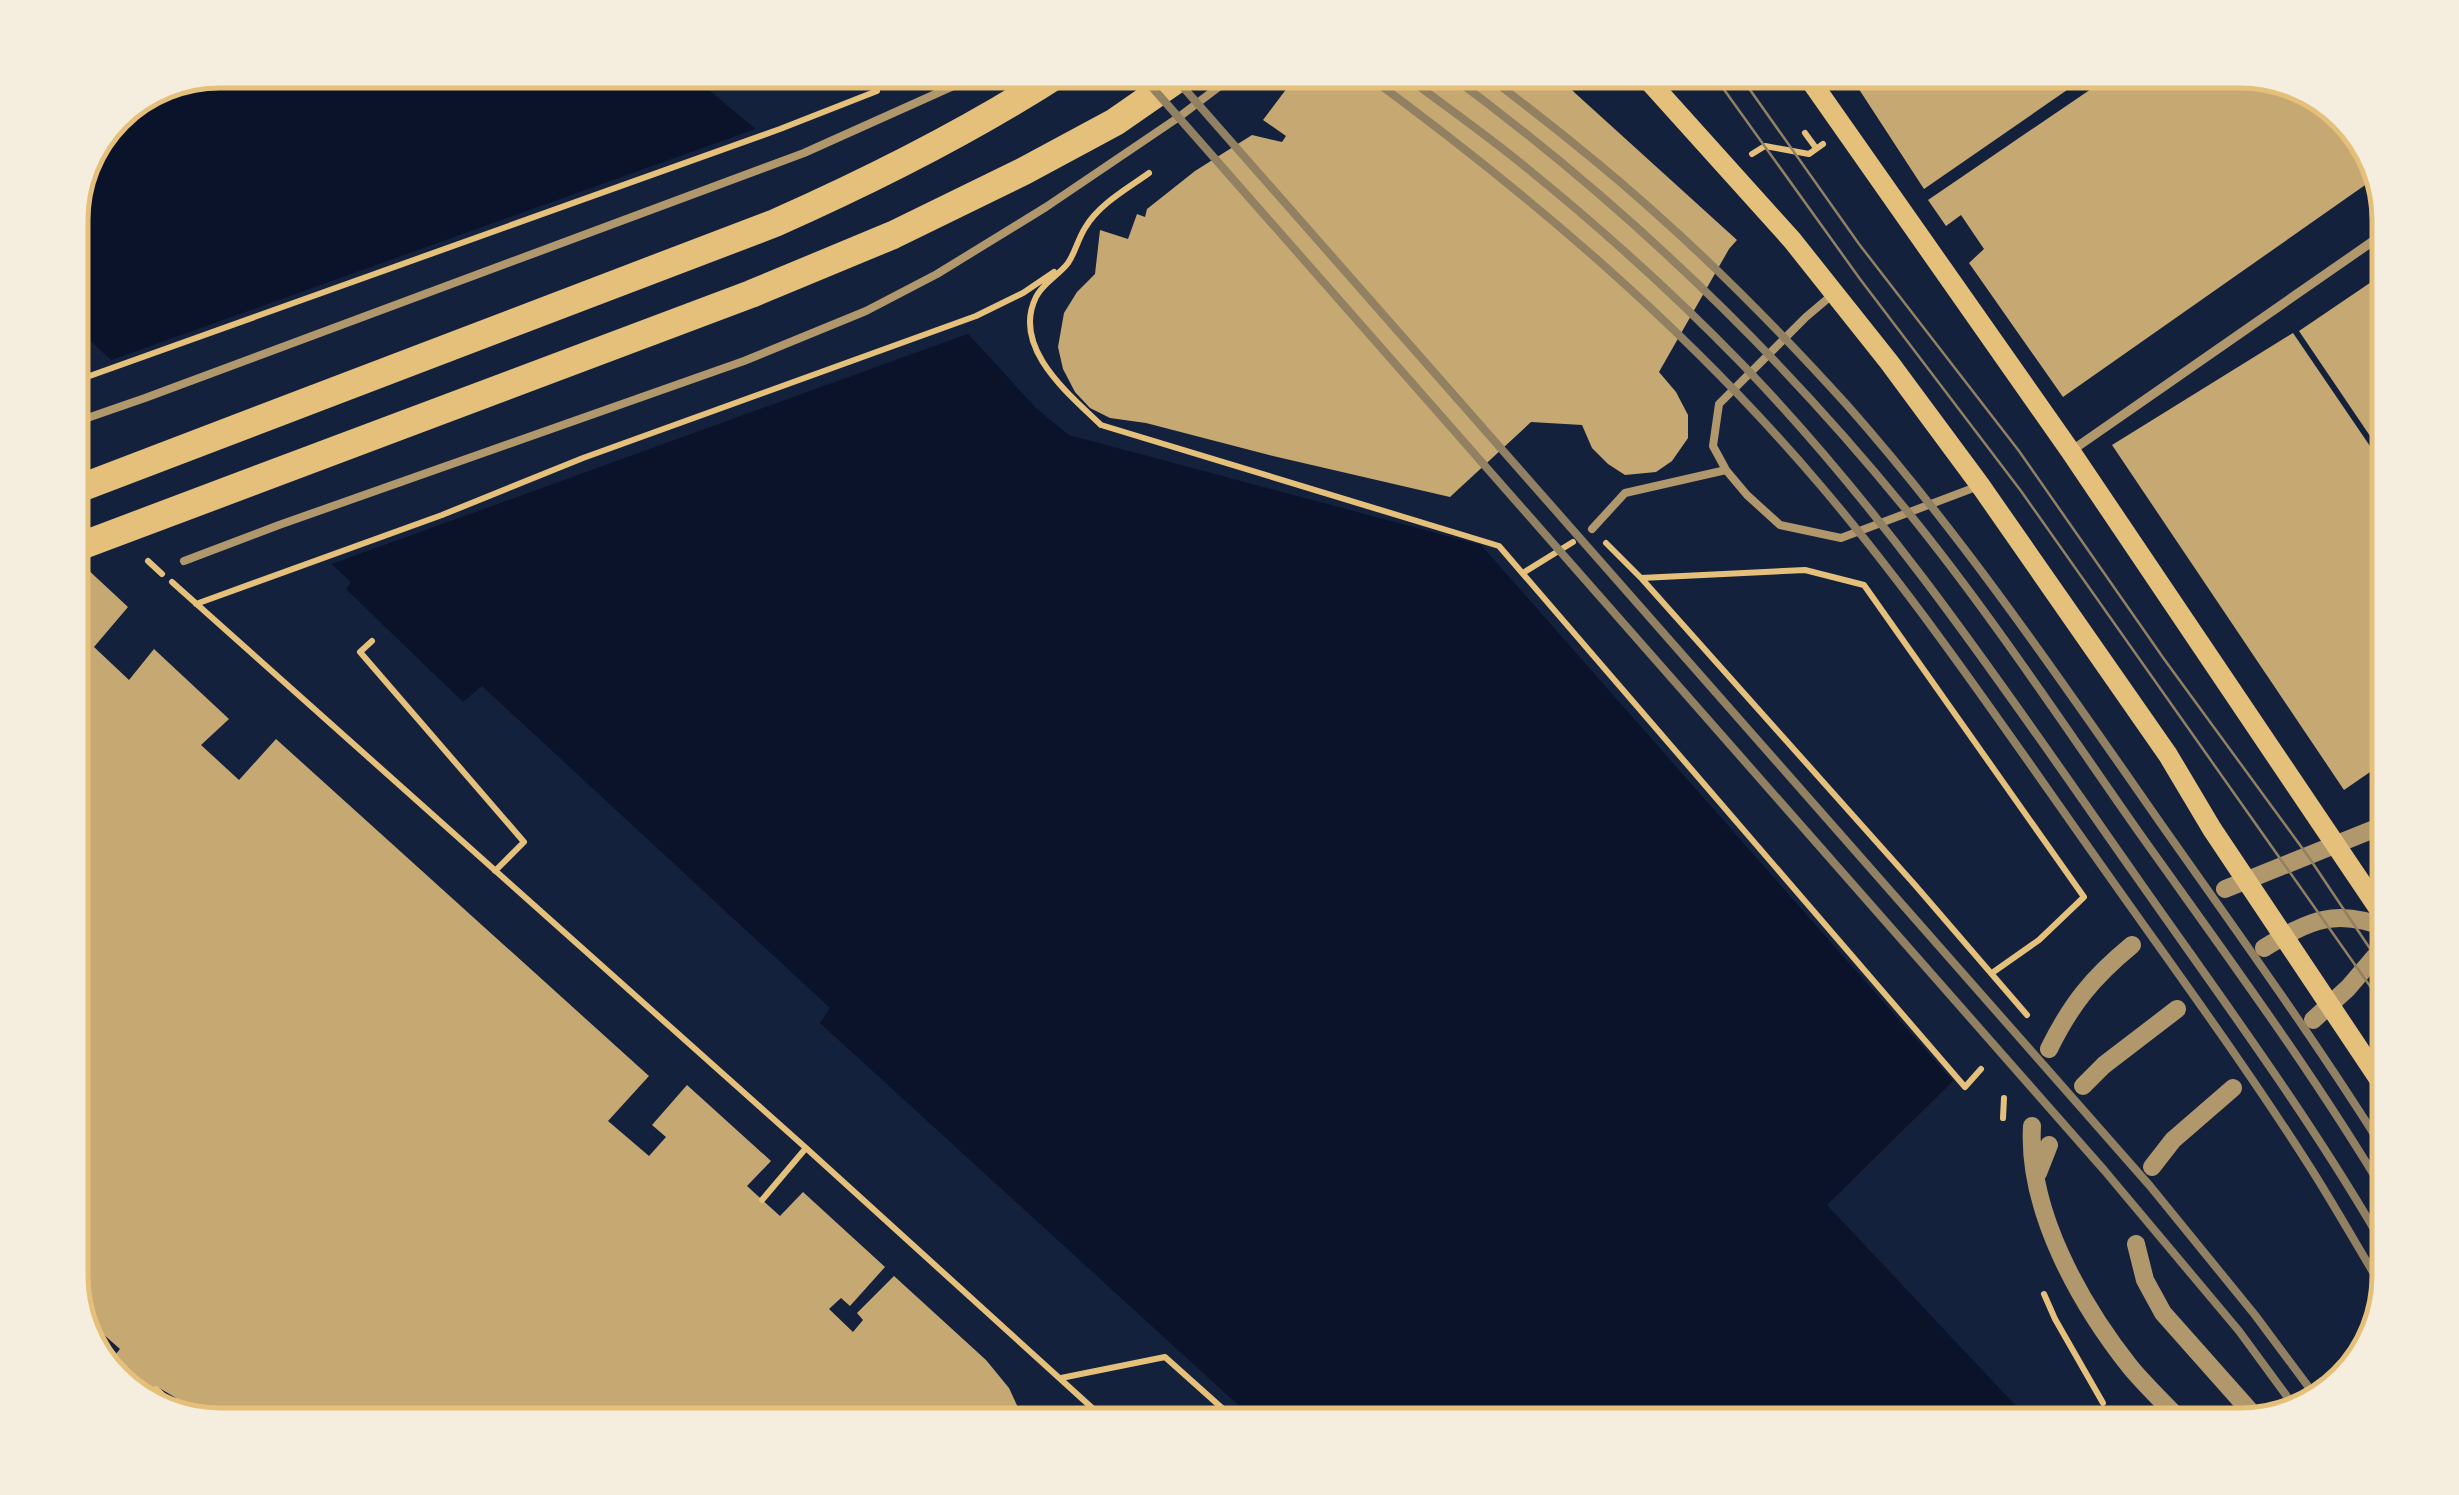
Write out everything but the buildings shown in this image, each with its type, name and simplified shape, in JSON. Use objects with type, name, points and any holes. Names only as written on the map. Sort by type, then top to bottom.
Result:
[{"type":"highway","points":[[88,485],[708,250],[846,191],[946,140],[1034,88]]},
{"type":"highway","points":[[88,543],[751,294],[893,235],[1024,172],[1115,122],[1164,88]]},
{"type":"main road","points":[[1655,88],[1835,292],[1980,485],[2168,755],[2212,829],[2372,1068]]},
{"type":"main road","points":[[1824,88],[2372,900]]},
{"type":"street","points":[[2071,452],[2371,243]]},
{"type":"street","points":[[2226,889],[2372,831]]},
{"type":"street","points":[[2264,948],[2297,928],[2333,916],[2372,922]]},
{"type":"street","points":[[2050,1049],[2081,994],[2132,945]]},
{"type":"street","points":[[2313,1020],[2372,959]]},
{"type":"street","points":[[2083,1086],[2177,1009]]},
{"type":"street","points":[[2152,1167],[2173,1140],[2233,1088]]},
{"type":"street","points":[[2032,1126],[2036,1178],[2051,1230],[2085,1302],[2134,1370],[2169,1408]]},
{"type":"street","points":[[2036,1178],[2048,1145]]},
{"type":"street","points":[[2136,1244],[2145,1280],[2163,1313],[2247,1407]]},
{"type":"lane","points":[[88,418],[804,153],[949,88]]},
{"type":"lane","points":[[184,560],[744,361],[866,312],[1046,207],[1218,88]]},
{"type":"lane","points":[[1835,292],[1719,404],[1713,446],[1726,470],[1780,525],[1841,538],[1980,485]]},
{"type":"lane","points":[[1592,529],[1625,493],[1726,470]]},
{"type":"path","points":[[88,377],[880,90]]},
{"type":"path","points":[[1743,144],[1752,154],[1764,146],[1809,154],[1816,148],[1805,133]]},
{"type":"path","points":[[1150,174],[1104,206],[1086,226],[1068,263],[1037,294],[1030,316],[1035,349],[1060,384],[1102,425],[1500,546],[1964,1089],[1981,1069]]},
{"type":"path","points":[[196,604],[976,316],[1023,293],[1068,263]]},
{"type":"path","points":[[1523,572],[1592,529],[1641,578],[2028,1015]]},
{"type":"path","points":[[148,561],[1093,1408]]},
{"type":"path","points":[[1641,578],[1805,570],[1864,584],[2084,897],[2039,940],[1992,973]]},
{"type":"path","points":[[372,641],[360,652],[524,842],[495,870]]},
{"type":"path","points":[[762,1200],[806,1148]]},
{"type":"path","points":[[1060,1378],[1166,1357],[1222,1408]]},
{"type":"path","points":[[156,1389],[160,1393]]},
{"type":"water","points":[[707,88],[752,126],[971,337],[1036,408],[1069,435],[1481,545],[1953,1081],[1827,1205],[2018,1408],[1241,1408],[820,1023],[830,1008],[482,686],[463,702],[346,589],[351,582],[88,339],[88,211],[101,161],[115,139],[153,105],[202,89]]},
{"type":"pier","points":[[761,127],[973,332],[326,566],[106,362]]},
{"type":"tram line","points":[[1723,88],[1860,279],[2021,491],[2372,989]]},
{"type":"tram line","points":[[1749,88],[1859,244],[2019,451],[2372,951]]},
{"type":"railway","points":[[1153,88],[2104,1170],[2239,1331],[2288,1398]]},
{"type":"railway","points":[[1184,88],[2150,1186],[2309,1388]]},
{"type":"railway","points":[[1384,88],[1603,264],[1716,371],[1821,486],[1964,671],[2206,1013],[2310,1167],[2372,1270]]},
{"type":"railway","points":[[1421,88],[1584,216],[1691,313],[1797,423],[1849,484],[1995,675],[2233,1013],[2372,1226]]},
{"type":"railway","points":[[1467,88],[1570,169],[1689,276],[1802,390],[1908,512],[1997,629],[2267,1013],[2372,1172]]},
{"type":"railway","points":[[1503,88],[1686,240],[1802,357],[1889,454],[2047,661],[2372,1131]]}]
